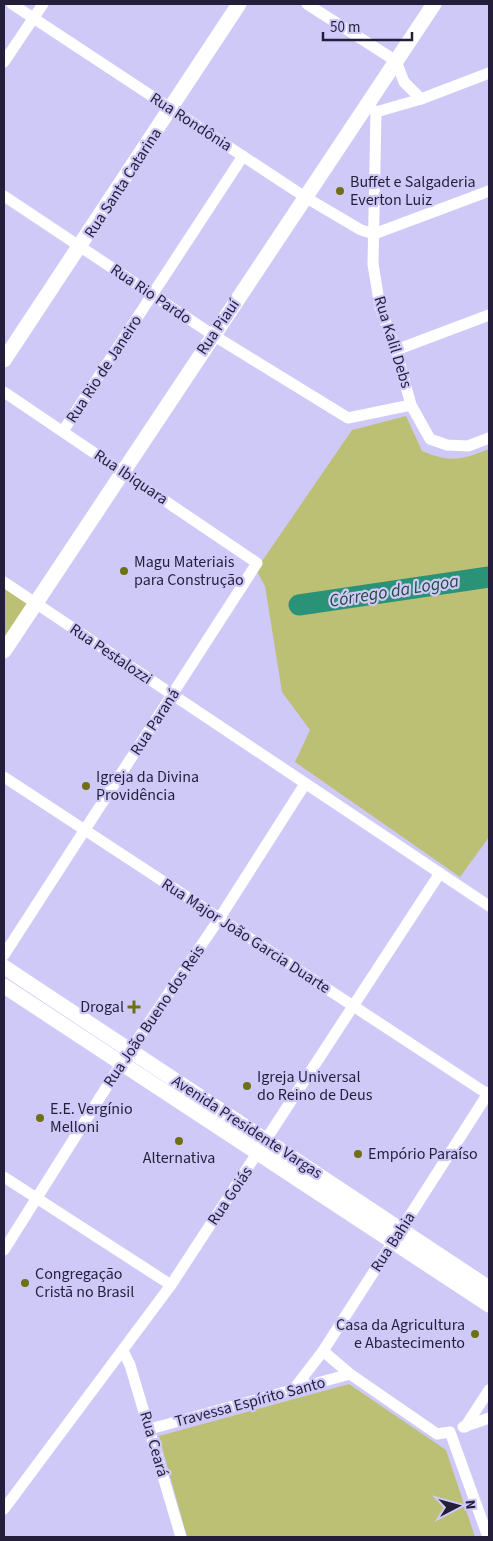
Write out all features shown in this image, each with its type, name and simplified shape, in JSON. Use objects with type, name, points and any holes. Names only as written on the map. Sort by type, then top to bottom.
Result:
[{"type":"main road","name":"Rua Santa Catarina","points":[[4,360],[239,4]]},
{"type":"main road","name":"Rua Piauí","points":[[4,652],[34,602],[305,197],[371,108],[396,61],[434,4]]},
{"type":"main road","name":"Avenida Presidente Vargas","points":[[4,968],[266,1140],[489,1305]]},
{"type":"main road","name":"Avenida Presidente Vargas","points":[[4,986],[258,1154],[489,1288]]},
{"type":"street","name":"Rua Rondônia","points":[[12,4],[305,197],[361,230],[374,234]]},
{"type":"street","points":[[4,62],[43,4]]},
{"type":"street","points":[[308,4],[396,61],[404,82],[421,99]]},
{"type":"street","points":[[371,108],[421,99],[489,74]]},
{"type":"street","name":"Rua Kalil Debs","points":[[371,108],[373,264],[380,307],[396,350],[412,405],[430,439],[447,446],[468,446],[489,438]]},
{"type":"street","name":"Rua Rio de Janeiro","points":[[63,431],[243,156]]},
{"type":"street","points":[[374,234],[489,191]]},
{"type":"street","name":"Rua Rio Pardo","points":[[4,196],[213,335],[348,418],[412,405]]},
{"type":"street","points":[[396,350],[489,315]]},
{"type":"street","name":"Rua Ibiquara","points":[[4,392],[257,563]]},
{"type":"street","name":"Rua Paraná","points":[[4,955],[257,563]]},
{"type":"street","name":"Rua Pestalozzi","points":[[4,582],[489,906]]},
{"type":"street","name":"Rua Major João Garcia Duarte","points":[[4,777],[489,1094]]},
{"type":"street","name":"Rua João Bueno dos Reis","points":[[4,1250],[130,1050],[219,919],[306,784]]},
{"type":"street","name":"Rua Goiás","points":[[4,1508],[171,1285],[440,872]]},
{"type":"street","name":"Rua Bahia","points":[[293,1390],[323,1350],[489,1094]]},
{"type":"street","points":[[4,1177],[171,1285]]},
{"type":"street","name":"Travessa Espírito Santo","points":[[323,1350],[350,1374],[437,1434],[450,1432]]},
{"type":"street","name":"Rua Ceará","points":[[123,1351],[130,1365],[150,1429],[181,1537]]},
{"type":"street","name":"Travessa Espírito Santo","points":[[150,1429],[350,1374]]},
{"type":"street","points":[[465,1427],[489,1390]]},
{"type":"street","points":[[488,1537],[450,1432],[489,1418]]},
{"type":"green space","points":[[406,416],[422,451],[432,455],[456,459],[489,449],[489,837],[460,877],[295,762],[310,730],[282,692],[265,586],[256,570],[352,430]]},
{"type":"green space","points":[[4,582],[34,603],[4,651]]},
{"type":"green space","points":[[349,1384],[446,1450],[475,1537],[187,1537],[159,1436]]},
{"type":"waterway","name":"Córrego da Logoa","points":[[299,605],[489,577]]},
{"type":"place","name":"Buffet e Salgaderia Everton Luiz","points":[[340,191]]},
{"type":"place","name":"Magu Materiais para Construção","points":[[124,571]]},
{"type":"place","name":"Igreja da Divina Providência","points":[[86,786]]},
{"type":"place","name":"Drogal","points":[[134,1007]]},
{"type":"place","name":"Igreja Universal do Reino de Deus","points":[[247,1086]]},
{"type":"place","name":"E.E. Vergínio Melloni","points":[[40,1118]]},
{"type":"place","name":"Alternativa","points":[[179,1141]]},
{"type":"place","name":"Empório Paraíso","points":[[358,1154]]},
{"type":"place","name":"Congregação Cristã no Brasil","points":[[25,1283]]},
{"type":"place","name":"Casa da Agricultura e Abastecimento","points":[[475,1334]]}]
